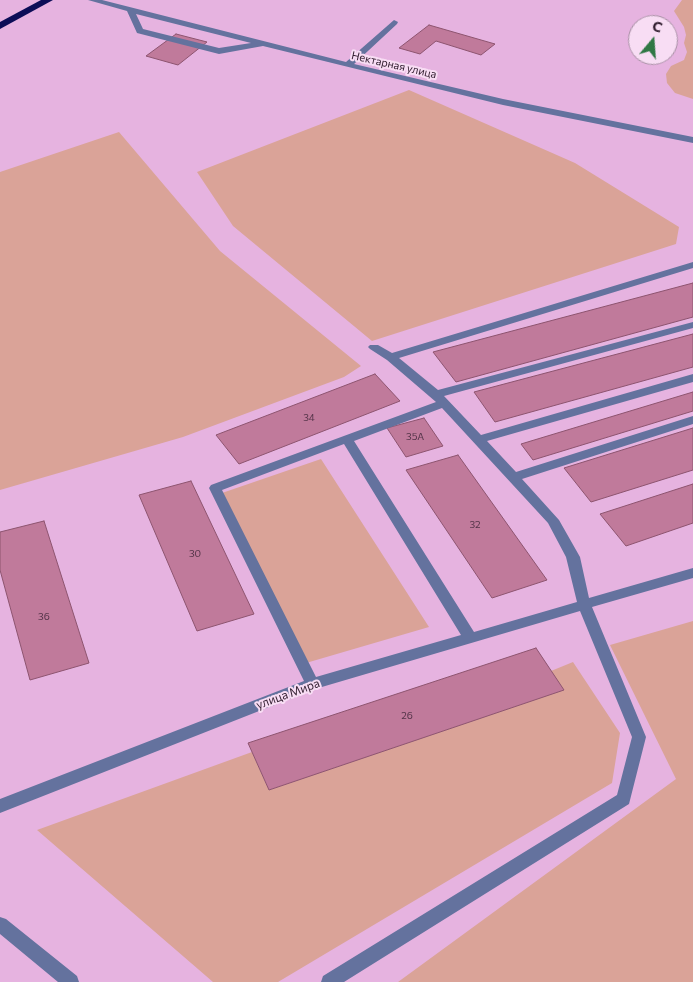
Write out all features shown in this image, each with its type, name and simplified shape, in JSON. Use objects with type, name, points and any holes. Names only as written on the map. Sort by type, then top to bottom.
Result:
[{"type":"highway","points":[[0,26],[48,0]]},
{"type":"street","name":"Нектарная улица","points":[[92,0],[503,102],[693,140]]},
{"type":"street","points":[[132,11],[140,31],[219,51],[264,43]]},
{"type":"street","points":[[348,65],[394,22]]},
{"type":"street","points":[[391,357],[693,265]]},
{"type":"street","points":[[312,684],[215,488],[346,439],[440,399],[693,325]]},
{"type":"street","points":[[329,982],[624,799],[639,737],[584,604],[573,557],[553,520],[515,477],[440,399],[391,357],[374,347]]},
{"type":"street","points":[[479,439],[693,378]]},
{"type":"street","points":[[515,477],[693,420]]},
{"type":"street","points":[[346,439],[471,639]]},
{"type":"street","name":"улица Мира","points":[[0,806],[312,684],[693,573]]},
{"type":"street","points":[[0,924],[71,982]]},
{"type":"shaded area","points":[[682,0],[693,0],[693,99],[675,93],[667,83],[666,74],[671,66],[678,65],[678,63],[684,60],[687,52],[684,43],[686,35],[684,27],[674,11]]},
{"type":"shaded area","points":[[409,90],[575,163],[679,227],[676,244],[372,341],[233,226],[197,172]]},
{"type":"shaded area","points":[[119,132],[220,251],[361,366],[344,377],[183,437],[0,490],[0,172]]},
{"type":"shaded area","points":[[321,459],[429,627],[306,663],[222,493]]},
{"type":"shaded area","points":[[693,621],[693,982],[398,982],[676,779],[610,645]]},
{"type":"shaded area","points":[[573,662],[620,733],[612,783],[278,982],[213,982],[37,830],[252,752],[269,790],[563,690],[551,671]]},
{"type":"building","points":[[429,25],[495,44],[481,55],[436,41],[420,54],[399,48]]},
{"type":"building","points":[[176,34],[207,42],[178,65],[146,56]]},
{"type":"building","points":[[693,283],[693,317],[456,382],[433,352]]},
{"type":"building","points":[[693,334],[693,367],[495,422],[474,392]]},
{"type":"building","points":[[375,374],[400,401],[239,464],[216,435]]},
{"type":"building","points":[[693,392],[693,411],[533,460],[521,444]]},
{"type":"building","points":[[424,418],[443,446],[406,457],[387,428]]},
{"type":"building","points":[[693,428],[693,470],[591,502],[564,468]]},
{"type":"building","points":[[458,455],[547,580],[492,598],[406,470]]},
{"type":"building","points":[[191,481],[254,614],[197,631],[139,495]]},
{"type":"building","points":[[693,484],[693,523],[626,546],[600,514]]},
{"type":"building","points":[[44,521],[89,663],[30,680],[0,570],[0,532]]},
{"type":"building","points":[[536,648],[564,690],[269,790],[248,743]]}]
